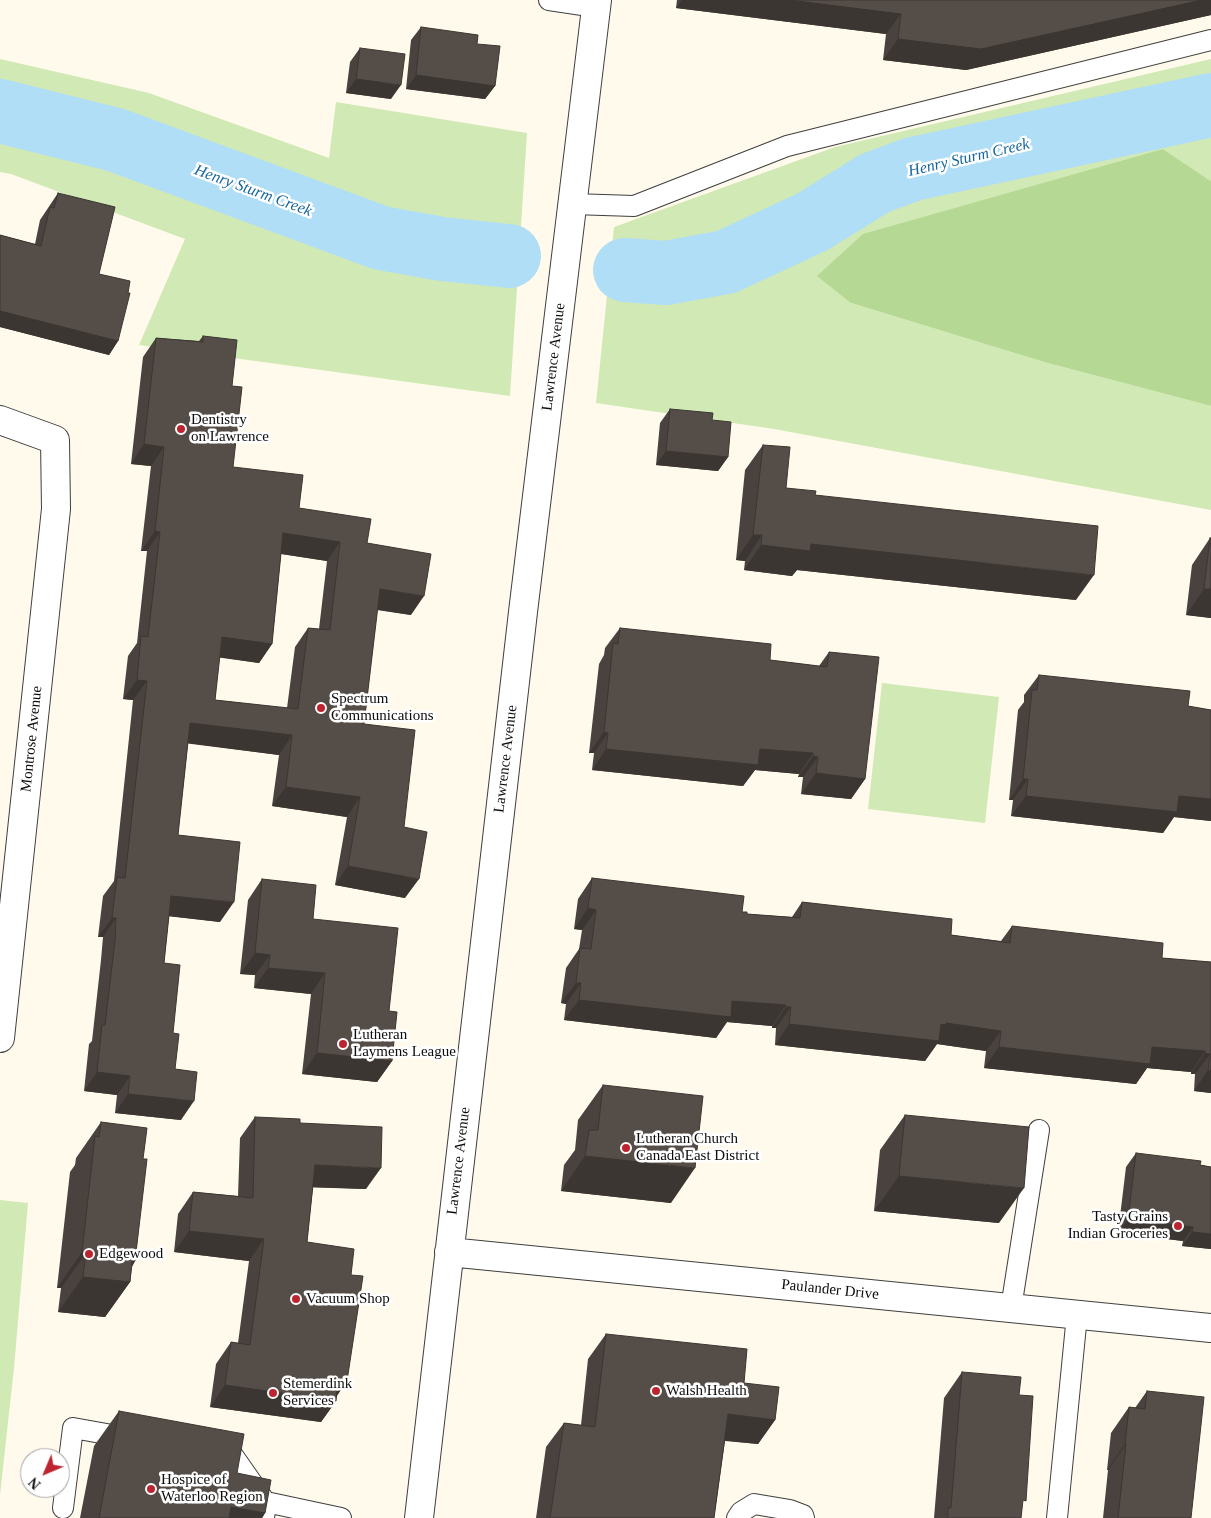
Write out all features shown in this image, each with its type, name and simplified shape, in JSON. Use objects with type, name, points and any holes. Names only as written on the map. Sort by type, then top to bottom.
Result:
[{"type":"street","name":"Lawrence Avenue","points":[[419,1518],[448,1252],[597,3]]},
{"type":"street","name":"Montrose Avenue","points":[[0,420],[55,440],[56,509],[0,1038]]},
{"type":"street","name":"Paulander Drive","points":[[448,1252],[1211,1328]]},
{"type":"lane","points":[[549,0],[597,3]]},
{"type":"lane","points":[[572,204],[634,206],[787,146],[1211,40]]},
{"type":"lane","points":[[1011,1308],[1039,1130]]},
{"type":"lane","points":[[1056,1518],[1077,1315]]},
{"type":"lane","points":[[63,1508],[73,1428],[148,1442]]},
{"type":"lane","points":[[196,1450],[234,1457],[265,1510],[341,1518]]},
{"type":"lane","points":[[737,1518],[741,1512],[754,1504],[790,1510],[803,1515],[804,1518]]},
{"type":"green space","points":[[0,59],[149,93],[329,158],[336,102],[527,133],[510,396],[139,345],[185,239],[11,174],[0,172]]},
{"type":"green space","points":[[1211,59],[1211,181],[1163,149],[851,303],[1044,362],[1211,406],[1211,510],[774,429],[596,403],[614,227],[835,147]]},
{"type":"green space","points":[[1163,149],[1211,181],[1211,406],[1044,362],[851,303],[817,276],[863,234]]},
{"type":"green space","points":[[882,683],[999,697],[985,823],[868,809]]},
{"type":"green space","points":[[0,1200],[28,1203],[14,1368],[0,1495]]},
{"type":"building","points":[[789,0],[1202,0],[981,49],[898,39],[901,14]]},
{"type":"building","points":[[421,27],[478,35],[477,44],[500,46],[495,86],[416,75]]},
{"type":"building","points":[[360,48],[405,54],[401,85],[356,79]]},
{"type":"building","points":[[58,193],[115,207],[99,274],[130,281],[128,293],[130,293],[118,341],[0,311],[0,235],[41,246],[50,207],[54,208]]},
{"type":"building","points":[[203,336],[237,340],[232,386],[242,387],[233,467],[303,475],[299,508],[371,519],[367,543],[431,554],[424,596],[380,589],[364,724],[415,730],[404,827],[427,832],[419,879],[348,866],[360,797],[286,787],[292,735],[190,723],[178,835],[240,842],[234,902],[171,896],[164,963],[180,965],[173,1033],[179,1034],[175,1069],[197,1072],[194,1101],[128,1094],[130,1076],[97,1072],[102,1025],[105,1025],[115,941],[116,918],[112,918],[117,877],[125,878],[147,681],[137,680],[141,636],[148,637],[160,532],[155,531],[164,447],[144,444],[156,338],[203,342]],"holes":[[[283,533],[340,542],[330,630],[308,628],[298,709],[215,700],[222,637],[272,644]]]},
{"type":"building","points":[[670,409],[713,413],[712,420],[731,422],[728,457],[666,451]]},
{"type":"building","points":[[763,445],[790,447],[786,488],[816,491],[815,495],[1098,526],[1094,575],[811,544],[810,551],[761,545],[762,535],[753,535]]},
{"type":"building","points":[[1210,538],[1211,589],[1204,589]]},
{"type":"building","points":[[620,628],[771,644],[770,660],[827,667],[829,652],[879,657],[865,779],[816,773],[818,757],[813,756],[813,753],[760,749],[758,765],[606,749],[608,733],[604,732],[613,643],[618,644]]},
{"type":"building","points":[[1039,675],[1190,691],[1188,706],[1211,710],[1211,799],[1179,796],[1177,812],[1026,796],[1028,779],[1023,779],[1032,690],[1037,690]]},
{"type":"building","points":[[592,878],[744,896],[742,912],[747,912],[747,914],[800,918],[802,902],[952,919],[951,935],[1010,943],[1012,926],[1163,943],[1162,958],[1211,962],[1211,1071],[1208,1070],[1210,1054],[1205,1053],[1205,1051],[1152,1047],[1150,1064],[999,1047],[1001,1031],[946,1023],[946,1025],[941,1024],[939,1041],[789,1024],[791,1007],[786,1007],[786,1005],[732,1001],[731,1017],[579,1000],[581,983],[576,983],[580,948],[591,949],[596,910],[588,908]]},
{"type":"building","points":[[262,879],[316,885],[313,919],[398,928],[389,1011],[397,1012],[392,1061],[317,1053],[325,973],[268,968],[270,955],[255,953]]},
{"type":"building","points":[[603,1085],[703,1096],[695,1168],[585,1156],[589,1130],[598,1130]]},
{"type":"building","points":[[905,1115],[1029,1127],[1024,1188],[899,1176]]},
{"type":"building","points":[[255,1117],[300,1119],[300,1123],[382,1127],[381,1168],[315,1165],[307,1242],[354,1249],[351,1275],[363,1276],[347,1381],[338,1380],[336,1401],[225,1385],[231,1342],[250,1345],[264,1239],[189,1231],[193,1192],[253,1198]]},
{"type":"building","points":[[101,1122],[147,1128],[143,1159],[147,1159],[135,1261],[132,1261],[130,1282],[83,1277],[86,1253],[82,1252],[95,1136],[99,1137]]},
{"type":"building","points":[[1136,1153],[1201,1161],[1200,1165],[1211,1167],[1211,1234],[1192,1232],[1193,1227],[1128,1219]]},
{"type":"building","points":[[606,1334],[747,1349],[744,1383],[779,1387],[775,1420],[728,1414],[714,1518],[550,1518],[564,1423],[595,1427]]},
{"type":"building","points":[[962,1372],[1021,1377],[1019,1395],[1033,1396],[1026,1501],[1023,1500],[1021,1518],[948,1518],[948,1508],[951,1508]]},
{"type":"building","points":[[1147,1391],[1204,1397],[1191,1518],[1118,1518],[1129,1407],[1145,1409]]},
{"type":"building","points":[[119,1411],[244,1434],[237,1473],[271,1480],[265,1513],[231,1507],[229,1518],[99,1518]]},
{"type":"waterway","name":"Henry Sturm Creek","points":[[625,270],[666,273],[726,262],[812,222],[875,183],[913,169],[1211,105]]},
{"type":"waterway","name":"Henry Sturm Creek","points":[[0,111],[116,140],[381,238],[442,249],[509,256]]},
{"type":"place","name":"Dentistry on Lawrence","points":[[181,429]]},
{"type":"place","name":"Spectrum Communications","points":[[321,708]]},
{"type":"place","name":"Lutheran Laymens League","points":[[343,1044]]},
{"type":"place","name":"Lutheran Church Canada East District","points":[[626,1148]]},
{"type":"place","name":"Tasty Grains Indian Groceries","points":[[1178,1226]]},
{"type":"place","name":"Edgewood","points":[[89,1254]]},
{"type":"place","name":"Vacuum Shop","points":[[296,1299]]},
{"type":"place","name":"Walsh Health","points":[[656,1391]]},
{"type":"place","name":"Stemerdink Services","points":[[273,1393]]},
{"type":"place","name":"Hospice of Waterloo Region","points":[[151,1489]]}]
